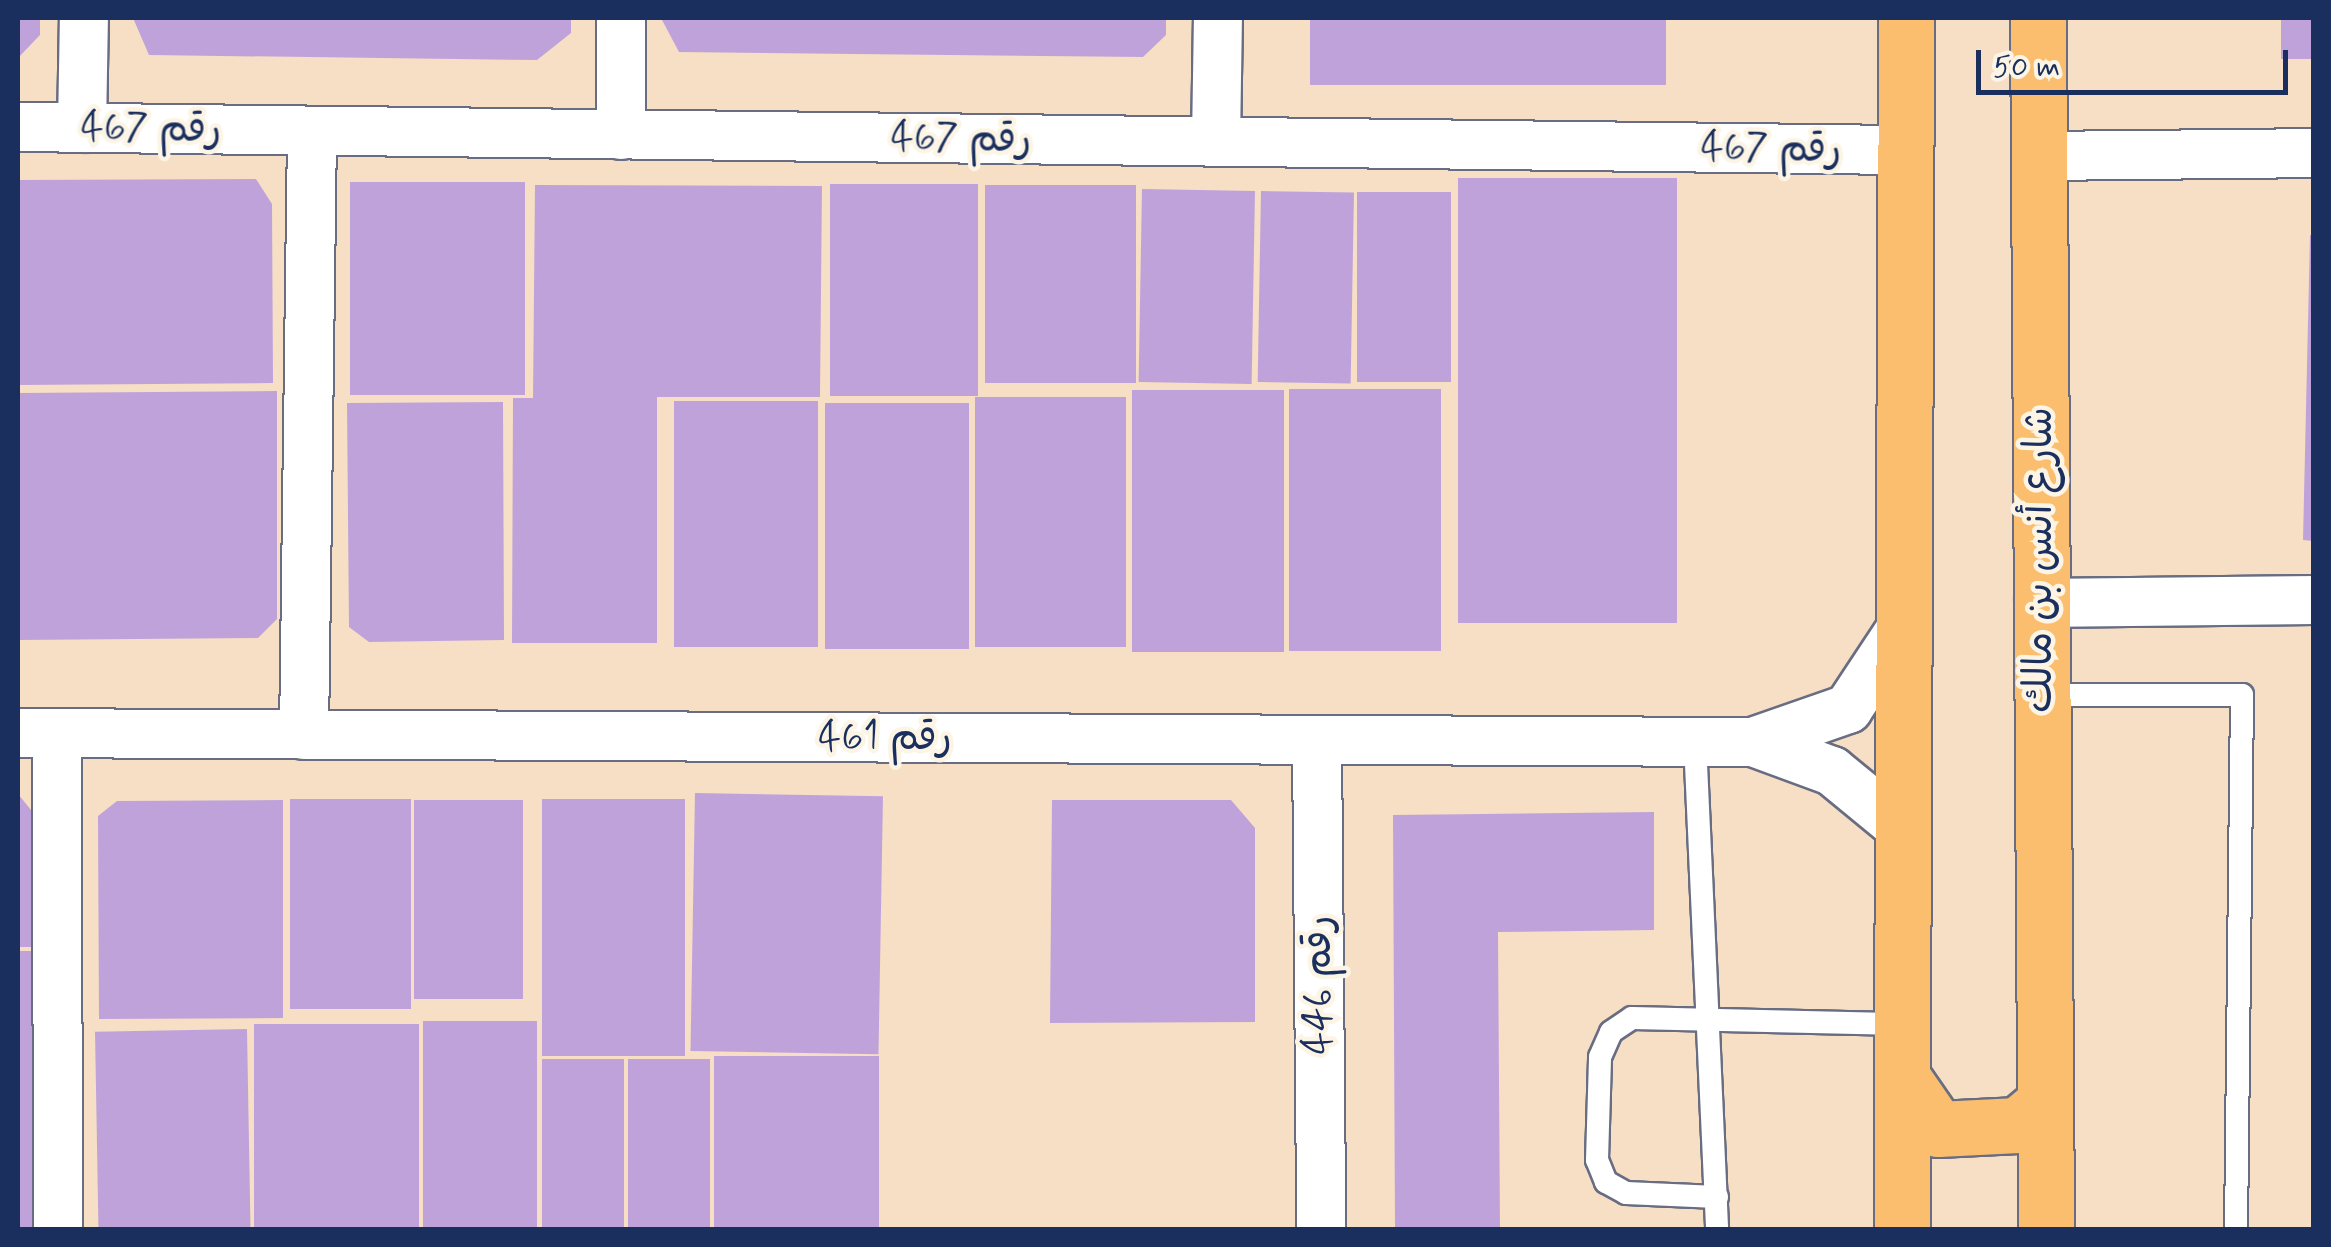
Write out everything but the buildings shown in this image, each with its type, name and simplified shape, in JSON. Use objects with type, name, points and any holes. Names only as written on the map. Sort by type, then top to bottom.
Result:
[{"type":"main road","points":[[1902,1230],[1906,18]]},
{"type":"main road","name":"شارع أنس بن مالك","points":[[2038,18],[2038,603],[2046,1230]]},
{"type":"main road","points":[[1902,1051],[1938,1129],[2018,1124],[2045,1102]]},
{"type":"street","points":[[82,128],[84,18]]},
{"type":"street","points":[[621,18],[621,135]]},
{"type":"street","points":[[1216,142],[1218,18]]},
{"type":"street","name":"رقم 467","points":[[18,127],[1905,150]]},
{"type":"street","points":[[304,734],[312,131]]},
{"type":"street","points":[[2038,156],[2314,153]]},
{"type":"street","points":[[2038,603],[2314,600]]},
{"type":"street","points":[[1753,742],[1848,709],[1903,626]]},
{"type":"street","points":[[37,733],[58,1230]]},
{"type":"street","name":"رقم 461","points":[[37,733],[1753,742]]},
{"type":"street","name":"رقم 446","points":[[1317,740],[1321,1230]]},
{"type":"street","points":[[1753,742],[1832,770],[1906,831]]},
{"type":"lane","points":[[2040,695],[2242,694],[2236,1230]]},
{"type":"lane","points":[[1694,742],[1704,1022],[1717,1230]]},
{"type":"lane","points":[[1717,1197],[1626,1193],[1606,1182],[1597,1160],[1600,1057],[1610,1032],[1632,1018],[1704,1022],[1902,1051]]}]
